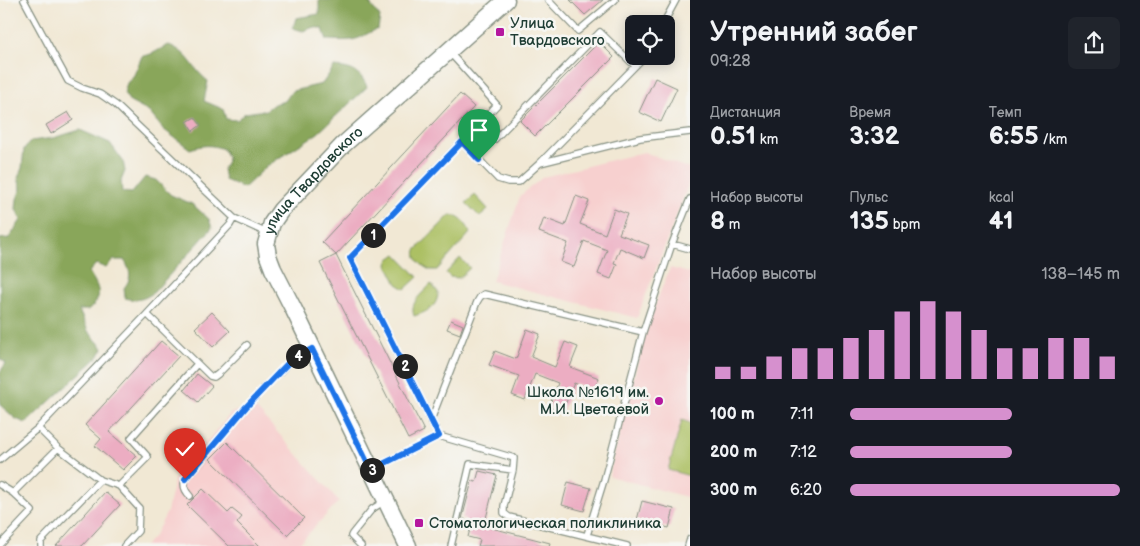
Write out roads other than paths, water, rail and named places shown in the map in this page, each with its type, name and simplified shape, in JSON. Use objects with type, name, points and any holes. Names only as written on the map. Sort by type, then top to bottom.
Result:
[{"type":"main road","name":"улица Твардовского","points":[[408,546],[269,260],[266,244],[272,223],[281,210],[343,145],[506,0]]},
{"type":"lane","points":[[24,0],[68,81],[100,94],[116,105],[234,218],[268,234]]},
{"type":"lane","points":[[548,0],[578,31],[615,0]]},
{"type":"lane","points":[[668,15],[676,0]]},
{"type":"lane","points":[[462,142],[498,178],[508,182],[519,182],[540,164],[635,66],[600,32],[495,139],[480,123]]},
{"type":"lane","points":[[439,436],[350,258],[498,105],[449,51]]},
{"type":"lane","points":[[540,164],[640,138],[690,132]]},
{"type":"lane","points":[[587,536],[604,480],[643,332],[672,244],[690,199]]},
{"type":"lane","points":[[0,460],[38,428],[230,226],[234,218]]},
{"type":"lane","points":[[672,244],[690,250]]},
{"type":"lane","points":[[431,420],[480,296],[484,294],[643,332]]},
{"type":"lane","points":[[147,314],[210,376],[214,377],[247,345]]},
{"type":"lane","points":[[190,496],[184,488],[187,475],[246,407],[291,360],[312,349]]},
{"type":"lane","points":[[119,486],[148,457],[131,438],[197,364]]},
{"type":"lane","points":[[38,428],[58,448],[100,480],[119,486],[139,508],[138,530],[124,546]]},
{"type":"lane","points":[[371,470],[439,436],[514,458],[504,506],[504,513],[509,518],[627,546]]},
{"type":"lane","points":[[13,493],[58,448]]},
{"type":"lane","points":[[451,546],[470,464],[513,470]]},
{"type":"lane","points":[[41,546],[41,541],[100,480]]},
{"type":"lane","points":[[0,485],[13,493],[32,511],[0,545]]},
{"type":"lane","points":[[361,546],[351,536],[352,534],[372,509],[386,500]]},
{"type":"lane","points":[[688,546],[690,539]]},
{"type":"place","name":"Улица Твардовского","points":[[500,32]]},
{"type":"place","name":"Школа №1619 им. М.И. Цветаевой","points":[[659,401]]},
{"type":"place","name":"Стоматологическая поликлиника","points":[[419,523]]}]
